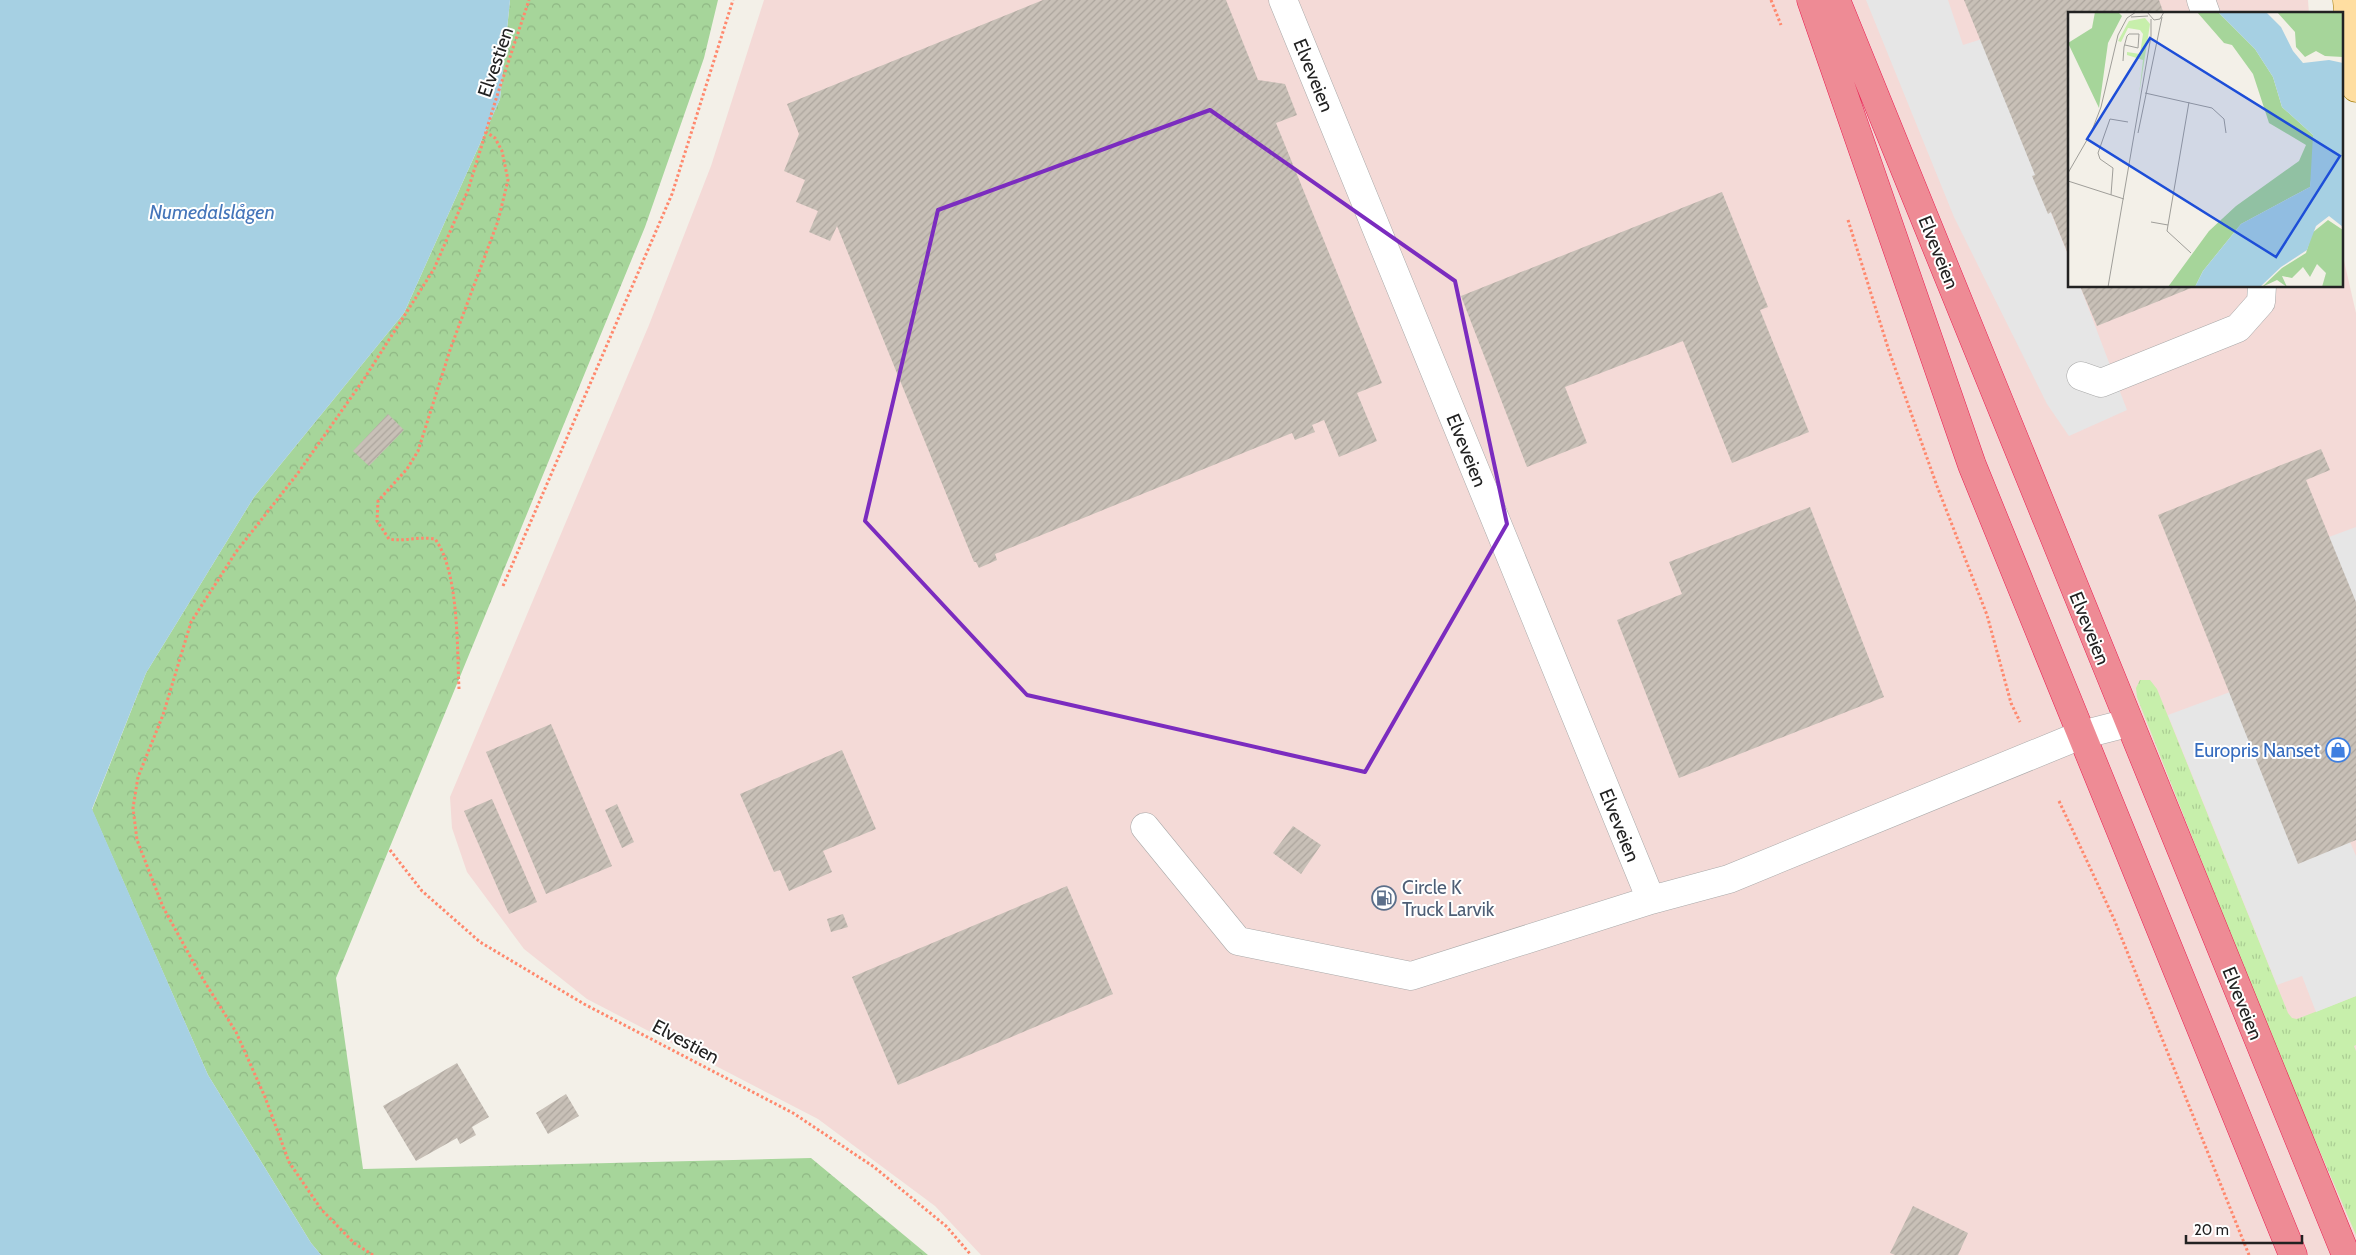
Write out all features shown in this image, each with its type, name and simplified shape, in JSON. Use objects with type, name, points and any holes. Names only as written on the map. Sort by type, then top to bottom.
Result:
[{"type":"highway","name":"Elveveien","points":[[1811,0],[1972,465],[2294,1255]]},
{"type":"highway","name":"Elveveien","points":[[1836,0],[2128,723],[2346,1255]]},
{"type":"main road","points":[[2348,0],[2356,88]]},
{"type":"street","name":"Elveveien","points":[[1284,0],[1651,900]]},
{"type":"street","points":[[2201,0],[2205,12]]},
{"type":"street","points":[[2081,376],[2101,384],[2238,328],[2261,302],[2262,288]]},
{"type":"street","points":[[1145,827],[1238,941],[1411,976],[1651,900],[1729,879],[2081,736],[2128,723]]},
{"type":"path","name":"Elvestien","points":[[373,1255],[354,1243],[321,1209],[289,1162],[265,1097],[236,1032],[201,976],[163,907],[137,840],[133,808],[138,777],[164,715],[191,622],[236,552],[298,473],[364,379],[434,269],[468,190],[529,0]]},
{"type":"path","points":[[503,586],[672,194],[734,0]]},
{"type":"path","points":[[1771,0],[1781,27]]},
{"type":"path","points":[[459,689],[453,593],[442,548],[435,539],[420,536],[400,541],[389,539],[377,522],[378,501],[407,469],[418,451],[451,346],[498,221],[508,180],[502,151],[495,138],[486,132]]},
{"type":"path","points":[[1845,211],[1889,351],[1937,486],[1987,615],[2011,703],[2021,726]]},
{"type":"path","points":[[2059,802],[2114,919],[2249,1255]]},
{"type":"path","name":"Elvestien","points":[[390,850],[422,891],[480,942],[584,1004],[793,1112],[874,1167],[946,1226],[972,1255]]},
{"type":"highlighted area","points":[[1210,110],[1455,281],[1507,524],[1365,772],[1027,695],[865,521],[938,210]]},
{"type":"shaded area","points":[[764,0],[2308,0],[2309,12],[2068,12],[2068,288],[2344,288],[2344,261],[2356,313],[2356,1255],[981,1255],[935,1206],[818,1119],[587,999],[524,949],[467,872],[452,828],[450,797],[649,325],[711,166]]},
{"type":"shaded area","points":[[1866,0],[1948,0],[1963,45],[1982,39],[2068,255],[2068,288],[2081,288],[2127,410],[2069,436],[2047,404],[1954,217]]},
{"type":"shaded area","points":[[2356,527],[2356,604],[2329,537]]},
{"type":"shaded area","points":[[2230,692],[2350,842],[2356,856],[2356,996],[2316,1012],[2302,976],[2277,985],[2168,715]]},
{"type":"green space","points":[[510,0],[718,0],[704,58],[645,227],[336,978],[363,1169],[811,1158],[928,1255],[321,1255],[311,1243],[208,1075],[92,810],[146,673],[254,497],[404,313],[500,99]]},
{"type":"green space","points":[[2140,680],[2150,680],[2157,689],[2288,1013],[2292,1018],[2297,1019],[2356,996],[2356,1045],[2354,1046],[2356,1051],[2356,1235],[2275,1047],[2137,697],[2136,688]]},
{"type":"water","name":"Numedalslågen","points":[[0,0],[510,0],[500,99],[404,313],[254,497],[146,673],[92,809],[208,1075],[311,1243],[321,1255],[0,1255]]},
{"type":"building","points":[[1043,0],[1226,0],[1258,80],[1285,84],[1297,115],[1276,123],[1382,383],[1357,393],[1377,441],[1339,457],[1324,420],[1312,425],[1315,432],[1295,440],[1292,433],[995,554],[997,560],[979,568],[976,562],[974,562],[837,226],[830,241],[809,232],[818,211],[796,202],[805,180],[784,171],[799,134],[787,104]]},
{"type":"building","points":[[1964,0],[2159,0],[2163,12],[2068,12],[2068,254],[2051,212],[2048,214],[2032,176],[2035,175]]},
{"type":"building","points":[[1722,192],[1768,307],[1760,310],[1809,432],[1732,463],[1683,341],[1565,387],[1587,443],[1527,467],[1461,296]]},
{"type":"building","points":[[2081,288],[2191,288],[2097,326]]},
{"type":"building","points":[[388,414],[404,430],[369,466],[353,451]]},
{"type":"building","points":[[2321,449],[2330,470],[2306,480],[2356,602],[2356,840],[2298,864],[2158,515]]},
{"type":"building","points":[[1810,507],[1884,697],[1679,778],[1617,620],[1682,594],[1669,562]]},
{"type":"building","points":[[551,724],[612,866],[546,894],[486,752]]},
{"type":"building","points":[[842,750],[876,829],[823,851],[832,872],[789,891],[780,870],[774,872],[740,794]]},
{"type":"building","points":[[492,799],[537,902],[509,914],[464,811]]},
{"type":"building","points":[[617,804],[634,842],[622,848],[605,810]]},
{"type":"building","points":[[1293,826],[1321,845],[1301,874],[1273,853]]},
{"type":"building","points":[[1067,886],[1113,994],[898,1085],[852,977]]},
{"type":"building","points":[[843,914],[848,927],[831,932],[827,919]]},
{"type":"building","points":[[457,1063],[489,1117],[472,1127],[476,1135],[460,1144],[457,1138],[416,1161],[383,1106]]},
{"type":"building","points":[[566,1094],[579,1116],[548,1134],[536,1113]]},
{"type":"building","points":[[1913,1206],[1968,1233],[1958,1255],[1895,1255],[1890,1253]]},
{"type":"place","name":"Europris Nanset","points":[[2338,750]]},
{"type":"place","name":"Circle K Truck Larvik","points":[[1384,898]]}]
